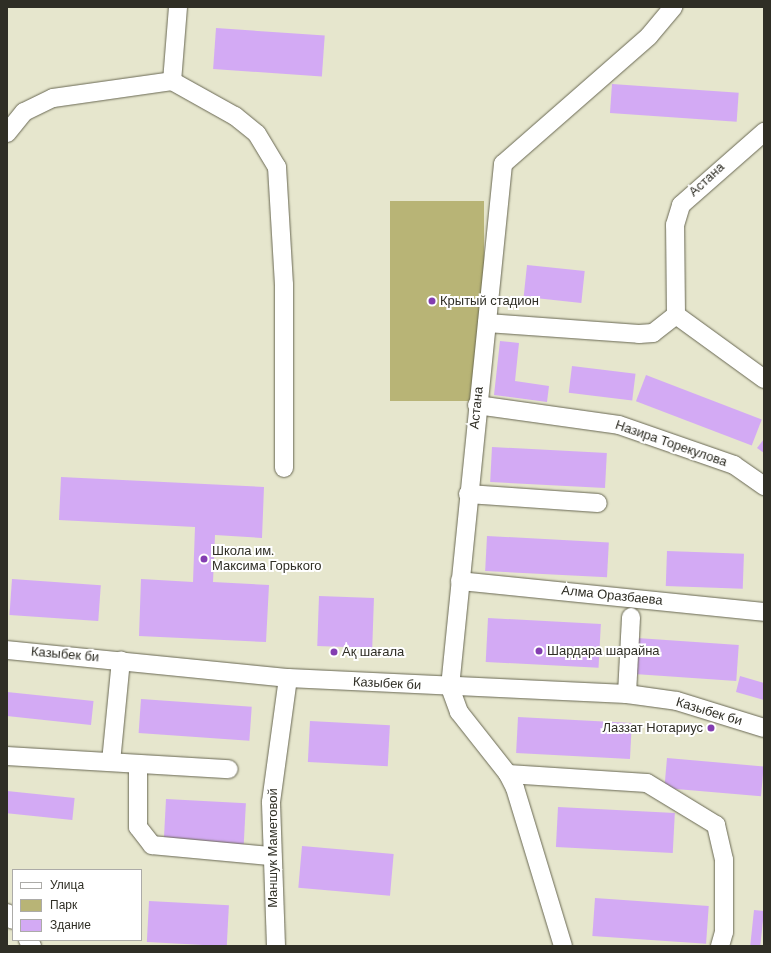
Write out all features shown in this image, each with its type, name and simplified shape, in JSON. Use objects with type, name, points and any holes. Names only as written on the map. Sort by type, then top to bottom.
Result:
[{"type":"street","points":[[172,81],[178,7]]},
{"type":"street","name":"Астана","points":[[450,687],[477,405],[504,164],[649,36],[673,7]]},
{"type":"street","points":[[7,133],[24,112],[53,98],[172,81],[235,116],[257,134],[277,167],[284,285],[284,468]]},
{"type":"street","name":"Астана","points":[[676,315],[675,225],[681,205],[764,132]]},
{"type":"street","points":[[487,323],[639,334],[653,333],[676,315],[764,378]]},
{"type":"street","name":"Назира Торекулова","points":[[477,405],[619,425],[734,465],[764,486]]},
{"type":"street","points":[[468,494],[598,503]]},
{"type":"street","name":"Алма Оразбаева","points":[[460,581],[764,612]]},
{"type":"street","points":[[627,694],[631,617]]},
{"type":"street","name":"Казыбек би","points":[[7,650],[121,660],[288,678],[450,687],[627,694],[677,701],[764,728]]},
{"type":"street","points":[[111,762],[121,660]]},
{"type":"street","name":"Маншук Маметовой","points":[[277,946],[270,802],[288,678]]},
{"type":"street","points":[[450,687],[459,712],[508,774],[563,946]]},
{"type":"street","points":[[7,756],[229,769]]},
{"type":"street","points":[[138,764],[138,826],[152,845],[272,856]]},
{"type":"street","points":[[508,774],[647,783],[716,825],[724,860],[724,932],[720,946]]},
{"type":"green space","name":"Крытый стадион","points":[[390,201],[484,201],[484,401],[390,401]]},
{"type":"building","points":[[216,28],[325,36],[322,77],[213,69]]},
{"type":"building","points":[[612,84],[739,93],[737,122],[610,113]]},
{"type":"building","points":[[527,265],[585,271],[581,303],[524,297]]},
{"type":"building","points":[[500,341],[519,343],[515,381],[549,386],[547,402],[494,395]]},
{"type":"building","points":[[572,366],[636,374],[632,401],[569,393]]},
{"type":"building","points":[[646,375],[762,419],[752,446],[636,401]]},
{"type":"building","points":[[764,439],[764,453],[757,448]]},
{"type":"building","points":[[492,447],[607,453],[605,488],[490,482]]},
{"type":"building","name":"Школа им. Максима Горького","points":[[61,477],[264,487],[262,538],[215,535],[213,582],[269,585],[266,642],[139,636],[141,579],[193,582],[195,527],[59,520]]},
{"type":"building","points":[[487,536],[609,542],[607,577],[485,571]]},
{"type":"building","points":[[667,551],[744,554],[743,589],[666,586]]},
{"type":"building","points":[[12,579],[101,585],[98,621],[9,615]]},
{"type":"building","points":[[319,596],[374,598],[372,648],[317,646]]},
{"type":"building","points":[[488,618],[601,624],[599,668],[486,662]]},
{"type":"building","points":[[637,638],[739,645],[736,681],[634,674]]},
{"type":"building","points":[[740,676],[764,683],[764,700],[736,692]]},
{"type":"building","points":[[7,692],[94,701],[91,725],[7,716]]},
{"type":"building","points":[[141,699],[252,707],[249,741],[139,733]]},
{"type":"building","points":[[518,717],[632,723],[630,759],[516,753]]},
{"type":"building","points":[[310,721],[390,725],[388,766],[308,762]]},
{"type":"building","points":[[667,758],[764,766],[761,796],[664,788]]},
{"type":"building","points":[[7,791],[75,798],[72,820],[7,813]]},
{"type":"building","points":[[166,799],[246,803],[244,844],[164,840]]},
{"type":"building","points":[[558,807],[675,813],[673,853],[556,847]]},
{"type":"building","points":[[302,846],[394,854],[390,896],[298,888]]},
{"type":"building","points":[[595,898],[709,906],[706,944],[592,936]]},
{"type":"building","points":[[149,901],[229,905],[227,946],[147,942]]},
{"type":"building","points":[[754,910],[764,911],[760,946],[750,946]]},
{"type":"place","name":"Крытый стадион","points":[[432,301]]},
{"type":"place","name":"Школа им. Максима Горького","points":[[204,559]]},
{"type":"place","name":"Шардара шарайна","points":[[539,651]]},
{"type":"place","name":"Ақ шағала","points":[[334,652]]},
{"type":"place","name":"Лаззат Нотариус","points":[[711,728]]}]
